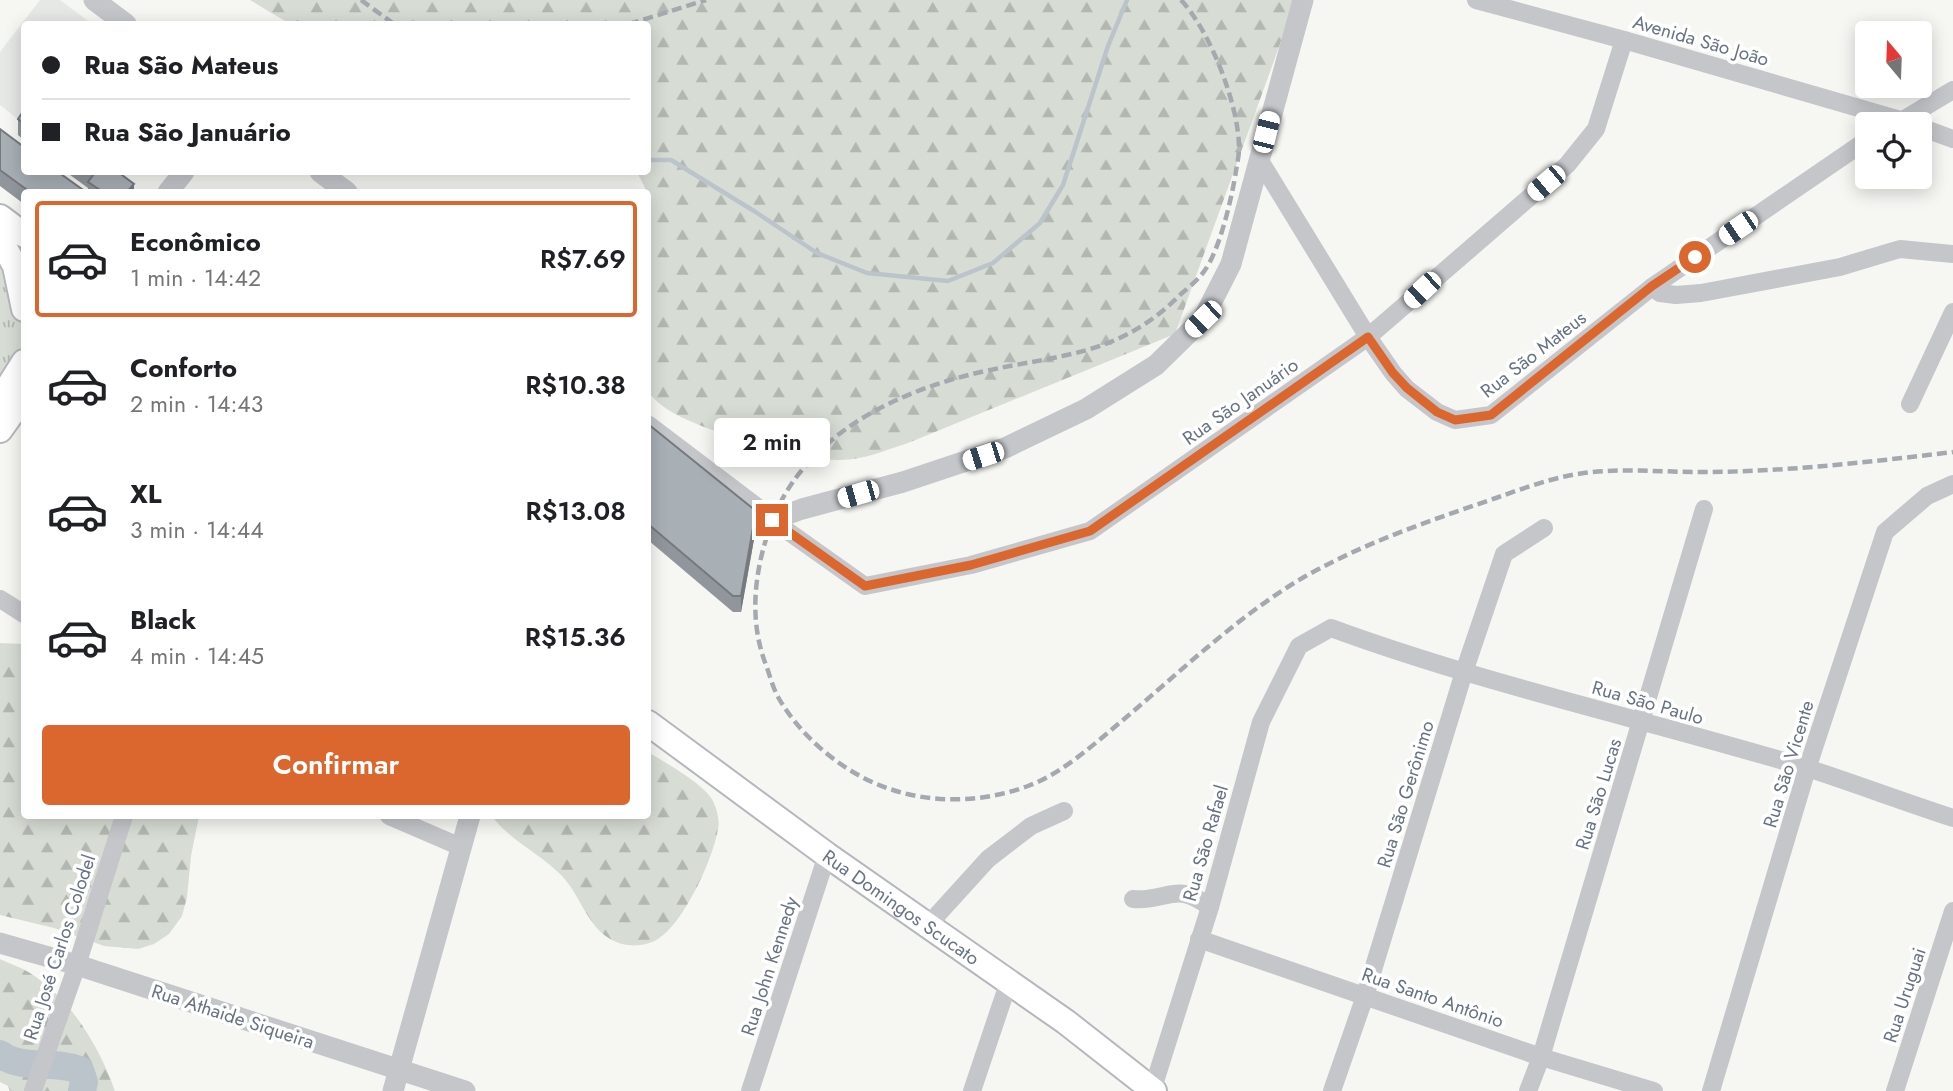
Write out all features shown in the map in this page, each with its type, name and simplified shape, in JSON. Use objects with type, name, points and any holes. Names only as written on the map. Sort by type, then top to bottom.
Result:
[{"type":"main road","points":[[0,217],[21,233]]},
{"type":"main road","points":[[0,239],[15,266],[21,294]]},
{"type":"main road","points":[[0,400],[21,367]]},
{"type":"main road","points":[[0,430],[21,400]]},
{"type":"main road","name":"Rua Domingos Scucato","points":[[651,725],[827,855],[1066,1022],[1152,1091]]},
{"type":"street","points":[[94,0],[123,21]]},
{"type":"street","points":[[651,428],[772,520],[802,509],[903,482],[1005,448],[1086,409],[1156,365],[1203,319],[1231,264],[1303,0]]},
{"type":"street","name":"Avenida São João","points":[[1476,0],[1624,40],[1867,112]]},
{"type":"street","name":"Rua São Januário","points":[[772,520],[865,586],[971,565],[1090,531],[1368,337],[1567,165],[1596,129],[1624,40]]},
{"type":"street","points":[[1924,112],[1953,90]]},
{"type":"street","name":"Avenida São João","points":[[1932,132],[1953,139]]},
{"type":"street","name":"Rua São Mateus","points":[[1259,159],[1393,373],[1437,412],[1455,420],[1491,415],[1652,286],[1855,149]]},
{"type":"street","points":[[170,189],[182,175]]},
{"type":"street","points":[[324,175],[343,189]]},
{"type":"street","points":[[1652,286],[1660,293],[1701,293],[1840,267],[1900,249],[1953,254]]},
{"type":"street","points":[[1910,404],[1953,312]]},
{"type":"street","name":"Rua São Vicente","points":[[1712,1091],[1807,769],[1885,532],[1927,496],[1953,484]]},
{"type":"street","name":"Rua São Lucas","points":[[1528,1091],[1541,1057],[1704,509]]},
{"type":"street","name":"Rua São Gerônimo","points":[[1332,1091],[1365,996],[1464,671],[1504,554],[1544,528]]},
{"type":"street","points":[[0,599],[21,612]]},
{"type":"street","name":"Rua São Paulo","points":[[1331,628],[1386,648],[1807,769],[1953,818]]},
{"type":"street","name":"Rua São Rafael","points":[[1152,1091],[1210,907],[1261,722],[1299,646],[1331,628]]},
{"type":"street","points":[[928,925],[988,859],[1031,826],[1064,811]]},
{"type":"street","name":"Rua José Carlos Colodel","points":[[33,1091],[77,965],[123,819]]},
{"type":"street","points":[[397,819],[461,847]]},
{"type":"street","points":[[393,1091],[469,819]]},
{"type":"street","name":"Rua John Kennedy","points":[[750,1091],[827,855]]},
{"type":"street","points":[[1133,899],[1179,892],[1196,897],[1210,907]]},
{"type":"street","name":"Rua Uruguai","points":[[1895,1091],[1953,911]]},
{"type":"street","name":"Rua Santo Antônio","points":[[1199,939],[1541,1057],[1654,1091]]},
{"type":"street","name":"Rua Athaide Siqueira","points":[[0,943],[77,965],[465,1091]]},
{"type":"street","points":[[972,1091],[1009,981]]},
{"type":"shaded area","points":[[40,0],[60,0],[88,21],[24,21]]},
{"type":"shaded area","points":[[21,25],[21,122],[0,105],[0,52]]},
{"type":"green space","points":[[250,0],[1296,0],[1175,334],[908,443],[849,460],[801,455],[723,434],[679,416],[651,396],[651,189],[644,189],[638,175],[651,175],[651,21],[285,21]]},
{"type":"green space","points":[[0,267],[21,319],[21,359],[0,393]]},
{"type":"green space","points":[[0,643],[21,644],[21,819],[198,819],[182,916],[169,934],[154,944],[138,949],[104,946],[54,928],[0,915]]},
{"type":"green space","points":[[651,754],[684,774],[710,796],[719,826],[704,873],[678,919],[654,941],[641,945],[626,945],[601,932],[560,874],[494,819],[651,819]]},
{"type":"green space","points":[[0,959],[30,973],[71,1010],[101,1057],[115,1091],[10,1091],[8,1086],[0,1082]]},
{"type":"building","points":[[0,129],[21,145],[21,175],[62,175],[82,189],[26,189],[0,170]]},
{"type":"building","points":[[93,175],[122,175],[134,184],[130,189],[98,189],[88,182]]},
{"type":"building","points":[[651,426],[756,511],[741,596],[733,596],[651,527]]},
{"type":"waterway","points":[[651,160],[671,160],[817,253],[867,273],[948,281],[993,263],[1040,223],[1063,185],[1108,46],[1127,0]]},
{"type":"waterway","points":[[0,1054],[19,1062],[80,1070],[84,1082],[82,1091]]},
{"type":"railway","points":[[361,0],[390,21]]},
{"type":"railway","points":[[639,21],[706,0]]},
{"type":"railway","points":[[1181,0],[1192,13],[1212,49],[1228,90],[1238,131],[1239,154],[1228,208],[1216,249],[1203,273],[1158,315],[1111,342],[1063,356],[948,381],[915,392],[853,424],[826,445],[802,469],[783,498],[769,530],[757,580],[756,615],[757,632],[773,686],[788,712],[813,741],[827,754],[859,775],[893,790],[926,798],[978,798],[1028,786],[1054,774],[1078,757],[1233,626],[1304,577],[1350,553],[1398,533],[1539,483],[1599,472],[1764,470],[1953,452]]},
{"type":"route","points":[[772,520],[865,586],[971,565],[1090,531],[1368,337],[1393,373],[1437,412],[1455,420],[1491,415],[1652,286],[1695,257]]}]
